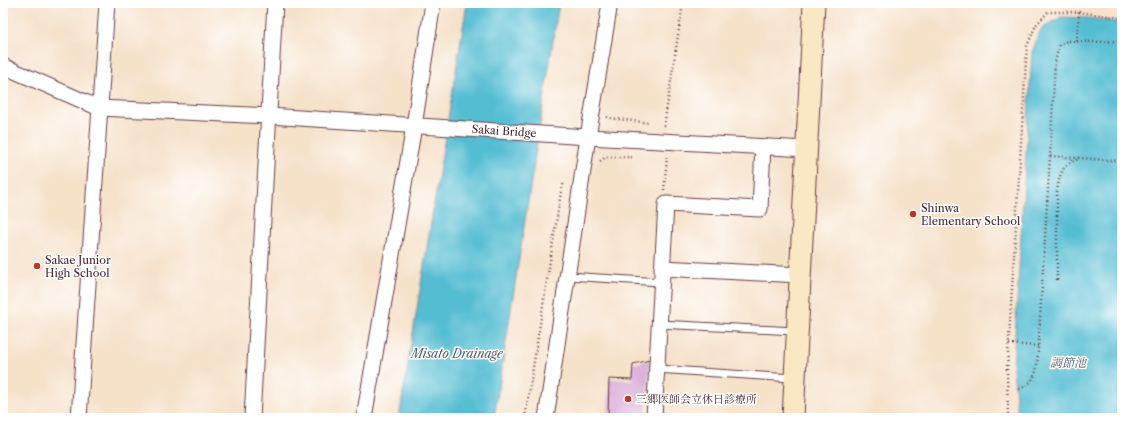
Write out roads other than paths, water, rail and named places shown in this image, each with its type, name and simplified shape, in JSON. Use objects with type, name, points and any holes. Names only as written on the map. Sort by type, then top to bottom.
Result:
[{"type":"street","points":[[79,418],[106,3]]},
{"type":"street","points":[[252,418],[275,3]]},
{"type":"street","points":[[364,418],[434,3]]},
{"type":"street","points":[[546,418],[568,276],[582,136],[610,3]]},
{"type":"street","points":[[793,418],[814,3]]},
{"type":"street","points":[[3,66],[99,108]]},
{"type":"street","name":"Sakai Bridge","points":[[99,108],[269,116],[806,149]]},
{"type":"street","points":[[654,418],[666,204],[760,209],[764,147]]},
{"type":"street","points":[[662,275],[800,275]]},
{"type":"lane","points":[[568,276],[662,275]]},
{"type":"lane","points":[[659,324],[797,332]]},
{"type":"lane","points":[[656,369],[796,378]]},
{"type":"water","name":"Misato Drainage","points":[[467,3],[559,3],[494,418],[399,418]]},
{"type":"water","name":"調節池","points":[[1061,17],[1089,18],[1122,23],[1122,418],[1018,418],[1013,368],[1032,52],[1041,29]]},
{"type":"place","name":"Shinwa Elementary School","points":[[913,214]]},
{"type":"place","name":"Sakae Junior High School","points":[[37,266]]},
{"type":"place","name":"三郷医師会立休日診療所","points":[[628,399]]}]
